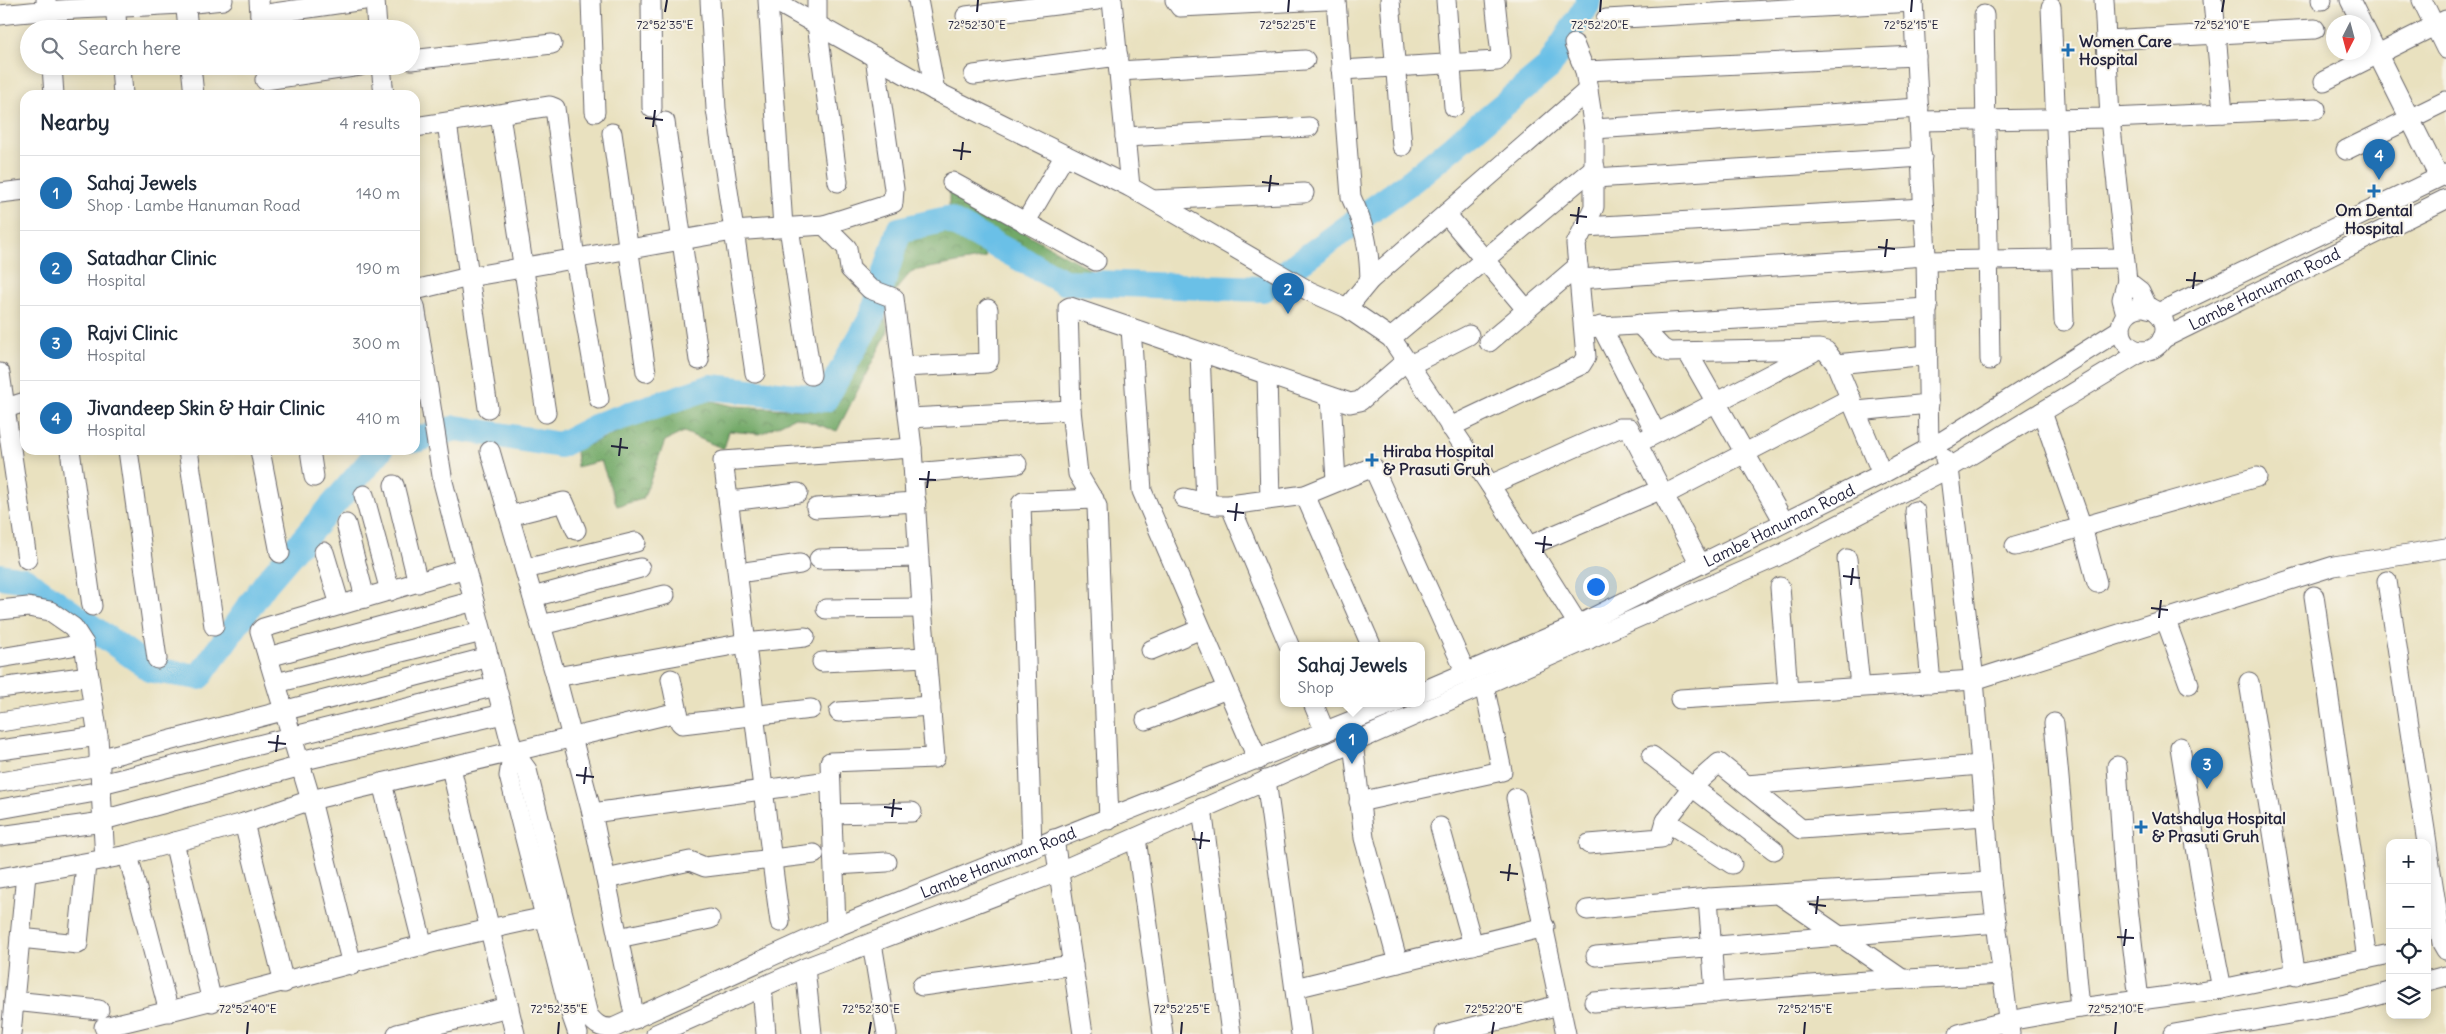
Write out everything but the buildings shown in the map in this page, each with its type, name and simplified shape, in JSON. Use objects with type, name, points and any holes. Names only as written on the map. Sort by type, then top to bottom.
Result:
[{"type":"street","points":[[0,15],[46,5],[223,0]]},
{"type":"street","points":[[260,15],[364,0]]},
{"type":"street","points":[[375,0],[376,20]]},
{"type":"street","points":[[592,0],[595,112]]},
{"type":"street","points":[[651,0],[658,115],[683,240],[699,360]]},
{"type":"street","points":[[710,0],[715,100],[755,373]]},
{"type":"street","points":[[768,0],[786,227],[811,375]]},
{"type":"street","points":[[773,0],[935,91],[1130,187],[1229,243],[1309,292],[1347,308],[1391,338],[1490,485],[1584,632]]},
{"type":"street","points":[[817,0],[816,24],[838,182]]},
{"type":"street","points":[[918,0],[935,91]]},
{"type":"street","points":[[966,16],[1097,0]]},
{"type":"street","points":[[1112,0],[1130,187]]},
{"type":"street","points":[[1175,0],[1180,6],[1226,2],[1326,0]]},
{"type":"street","points":[[1336,0],[1351,197],[1364,225],[1369,248],[1370,280]]},
{"type":"street","points":[[1390,0],[1402,146]]},
{"type":"street","points":[[1446,0],[1454,107]]},
{"type":"street","points":[[1341,70],[1497,61],[1501,59],[1495,0]]},
{"type":"street","points":[[2104,0],[2110,118],[2123,258],[2127,281],[2122,299],[2123,338],[2129,346],[2143,351]]},
{"type":"street","points":[[2213,0],[2223,113]]},
{"type":"street","points":[[2350,0],[2358,15]]},
{"type":"street","points":[[2422,0],[2440,23],[2446,49]]},
{"type":"street","points":[[1606,19],[1732,6],[1913,1],[1928,308],[1929,404],[1933,447],[1949,468],[1974,680],[1991,882],[2009,1028]]},
{"type":"street","points":[[185,2],[187,20]]},
{"type":"street","points":[[115,3],[117,20]]},
{"type":"street","points":[[46,5],[47,20]]},
{"type":"street","points":[[2051,7],[2064,321]]},
{"type":"street","points":[[1984,15],[1990,360]]},
{"type":"street","points":[[2324,81],[2440,23]]},
{"type":"street","points":[[2106,40],[2315,29]]},
{"type":"street","points":[[2371,43],[2410,119],[2443,175]]},
{"type":"street","points":[[420,59],[552,44]]},
{"type":"street","points":[[1574,44],[1585,71],[1594,129],[1595,172],[1594,207],[1576,244],[1579,273],[1592,327],[1656,434]]},
{"type":"street","points":[[1585,71],[1916,56]]},
{"type":"street","points":[[420,289],[469,277],[733,230],[824,225],[892,204],[894,189],[875,57]]},
{"type":"street","points":[[974,75],[1119,63],[1305,60]]},
{"type":"street","points":[[53,75],[54,90]]},
{"type":"street","points":[[121,75],[122,90]]},
{"type":"street","points":[[192,75],[193,90]]},
{"type":"street","points":[[265,80],[299,75]]},
{"type":"street","points":[[382,75],[383,90]]},
{"type":"street","points":[[1347,308],[1370,280],[1588,90]]},
{"type":"street","points":[[2346,150],[2446,101]]},
{"type":"street","points":[[420,127],[550,106],[555,108],[575,259],[599,399]]},
{"type":"street","points":[[1594,129],[1920,115],[1986,121],[2110,118],[2316,109]]},
{"type":"street","points":[[500,115],[546,413]]},
{"type":"street","points":[[447,123],[488,408]]},
{"type":"street","points":[[1125,137],[1309,127]]},
{"type":"street","points":[[612,133],[646,372]]},
{"type":"street","points":[[1025,223],[1065,155]]},
{"type":"street","points":[[1391,338],[1485,259],[1595,172],[1922,157]]},
{"type":"street","name":"Lambe Hanuman Road","points":[[2153,310],[2443,175]]},
{"type":"street","points":[[952,182],[1096,261]]},
{"type":"street","points":[[0,193],[20,191]]},
{"type":"street","points":[[1152,200],[1304,194]]},
{"type":"street","name":"Lambe Hanuman Road","points":[[2162,339],[2446,199]]},
{"type":"street","points":[[1584,227],[1924,208]]},
{"type":"street","points":[[1446,214],[1526,309]]},
{"type":"street","points":[[824,225],[847,248],[850,269],[870,289],[894,298],[912,448],[918,556],[935,758],[830,762],[829,781],[835,865],[836,927]]},
{"type":"street","points":[[1488,342],[1526,309],[1579,273],[1926,258],[1988,260],[2123,258]]},
{"type":"street","points":[[656,1034],[806,968],[1060,871],[1484,685],[1584,632],[1776,557],[1949,468],[2143,351],[2154,348],[2162,339],[2164,322],[2144,296],[2127,281]]},
{"type":"street","points":[[1109,820],[1097,506],[1078,474],[1072,410],[1068,308],[1070,307],[1350,403],[1357,403],[1408,363],[1469,335]]},
{"type":"street","points":[[1592,327],[1928,308]]},
{"type":"street","points":[[2123,322],[2136,308],[2153,310]]},
{"type":"street","points":[[902,367],[989,362],[988,309]]},
{"type":"street","name":"Lambe Hanuman Road","points":[[1425,690],[1466,673],[1584,632],[1700,564],[1933,447],[2123,322]]},
{"type":"street","points":[[1639,324],[1666,351],[1688,353],[1819,349],[1826,351],[1836,364],[1882,474]]},
{"type":"street","points":[[1450,427],[1581,365],[1586,357],[1592,327]]},
{"type":"street","points":[[1132,328],[1142,490],[1258,760]]},
{"type":"street","points":[[420,336],[444,482],[488,657],[513,751],[527,770],[588,1015],[602,1032]]},
{"type":"street","points":[[1638,443],[1819,349]]},
{"type":"street","points":[[1200,352],[1206,503]]},
{"type":"street","points":[[1688,353],[1784,522]]},
{"type":"street","points":[[1836,364],[1928,355]]},
{"type":"street","points":[[0,373],[3,409],[27,559]]},
{"type":"street","points":[[1267,375],[1270,499]]},
{"type":"street","points":[[1331,397],[1336,481]]},
{"type":"street","points":[[3,409],[20,404]]},
{"type":"street","points":[[1529,546],[1663,492],[1854,405],[1929,404]]},
{"type":"street","points":[[909,418],[1072,410]]},
{"type":"street","points":[[2042,412],[2082,527],[2097,583]]},
{"type":"street","points":[[1490,485],[1620,428],[1629,428],[1700,564]]},
{"type":"street","points":[[780,922],[761,788],[730,501],[723,462],[725,459],[912,448]]},
{"type":"street","points":[[490,451],[556,676],[592,813],[636,1019]]},
{"type":"street","points":[[71,455],[92,606]]},
{"type":"street","points":[[129,455],[157,660]]},
{"type":"street","points":[[189,455],[214,626]]},
{"type":"street","points":[[261,455],[280,553]]},
{"type":"street","points":[[311,455],[314,477]]},
{"type":"street","points":[[914,473],[1017,464]]},
{"type":"street","points":[[1184,498],[1206,503],[1230,505],[1305,494],[1371,467],[1375,468],[1466,673]]},
{"type":"street","points":[[2015,546],[2257,477]]},
{"type":"street","points":[[394,485],[418,583]]},
{"type":"street","points":[[730,501],[798,493]]},
{"type":"street","points":[[1305,494],[1370,642]]},
{"type":"street","points":[[364,495],[390,591]]},
{"type":"street","points":[[1032,847],[1021,504],[1023,502],[1094,499]]},
{"type":"street","points":[[509,516],[564,502],[576,530]]},
{"type":"street","points":[[816,508],[916,502]]},
{"type":"street","points":[[1230,505],[1288,642]]},
{"type":"street","points":[[1915,511],[1932,683]]},
{"type":"street","points":[[346,524],[365,598]]},
{"type":"street","points":[[525,569],[636,542]]},
{"type":"street","points":[[1680,699],[1974,680],[2334,566],[2446,548]]},
{"type":"street","points":[[324,552],[340,605]]},
{"type":"street","points":[[819,558],[918,556]]},
{"type":"street","points":[[1847,559],[1860,686]]},
{"type":"street","points":[[738,573],[800,564]]},
{"type":"street","points":[[352,965],[311,800],[260,632],[263,628],[466,568]]},
{"type":"street","points":[[533,597],[640,568]]},
{"type":"street","points":[[2387,581],[2426,839]]},
{"type":"street","points":[[1780,587],[1788,691]]},
{"type":"street","points":[[541,625],[665,595]]},
{"type":"street","points":[[2314,596],[2367,960]]},
{"type":"street","points":[[268,656],[474,601]]},
{"type":"street","points":[[0,610],[28,607],[50,611],[73,627],[84,644],[98,736],[105,860]]},
{"type":"street","points":[[826,609],[922,608]]},
{"type":"street","points":[[2165,618],[2189,684]]},
{"type":"street","points":[[1151,650],[1201,629]]},
{"type":"street","points":[[276,684],[482,632]]},
{"type":"street","points":[[556,676],[746,643],[806,638]]},
{"type":"street","points":[[0,658],[84,644]]},
{"type":"street","points":[[0,809],[284,709],[488,657]]},
{"type":"street","points":[[822,662],[926,657]]},
{"type":"street","points":[[0,688],[89,676]]},
{"type":"street","points":[[671,679],[682,724],[811,709]]},
{"type":"street","points":[[2249,682],[2296,976]]},
{"type":"street","points":[[1359,802],[1502,771],[1484,685]]},
{"type":"street","points":[[0,782],[100,775],[292,736],[496,686]]},
{"type":"street","points":[[1146,720],[1227,689]]},
{"type":"street","points":[[839,712],[931,706]]},
{"type":"street","points":[[0,722],[94,707]]},
{"type":"street","points":[[1315,707],[1325,732]]},
{"type":"street","name":"Lambe Hanuman Road","points":[[602,1032],[636,1019],[836,927],[1032,847],[1109,820],[1386,707]]},
{"type":"street","points":[[0,878],[128,855],[244,823],[311,800],[451,768],[571,736],[678,712]]},
{"type":"street","points":[[0,836],[103,821],[300,764],[503,714]]},
{"type":"street","points":[[2054,723],[2080,1008]]},
{"type":"street","points":[[0,750],[98,736]]},
{"type":"street","points":[[1353,742],[1364,838],[1398,963]]},
{"type":"street","points":[[2180,747],[2204,897],[2222,989]]},
{"type":"street","points":[[513,751],[509,776],[567,1002],[578,1034]]},
{"type":"street","points":[[1652,756],[1774,850]]},
{"type":"street","points":[[1589,844],[1661,838],[1666,821],[1692,787],[1720,763],[1801,829],[1986,816]]},
{"type":"street","points":[[1747,785],[1980,764]]},
{"type":"street","points":[[2117,766],[2124,873],[2139,1000]]},
{"type":"street","points":[[451,768],[515,1034]]},
{"type":"street","points":[[1266,780],[1301,1034]]},
{"type":"street","points":[[592,813],[761,788],[829,781]]},
{"type":"street","points":[[382,783],[422,946]]},
{"type":"street","points":[[1516,798],[1545,927],[1566,1034]]},
{"type":"street","points":[[1202,808],[1231,1034]]},
{"type":"street","points":[[831,814],[912,812]]},
{"type":"street","points":[[1666,821],[1732,864]]},
{"type":"street","points":[[244,823],[284,983]]},
{"type":"street","points":[[1440,827],[1472,945]]},
{"type":"street","points":[[1136,838],[1163,1034]]},
{"type":"street","points":[[1054,839],[1083,1034]]},
{"type":"street","points":[[174,842],[212,1002]]},
{"type":"street","points":[[606,879],[690,861],[705,867],[814,854]]},
{"type":"street","points":[[128,855],[169,1012]]},
{"type":"street","points":[[2431,859],[2441,897],[2440,945]]},
{"type":"street","points":[[835,865],[887,862]]},
{"type":"street","points":[[20,938],[78,944],[86,864]]},
{"type":"street","points":[[11,1034],[26,874]]},
{"type":"street","points":[[1587,910],[1708,898],[1991,882]]},
{"type":"street","points":[[1780,894],[1902,979]]},
{"type":"street","points":[[1708,898],[1715,994]]},
{"type":"street","points":[[14,1001],[101,1018],[169,1012],[489,929],[546,917]]},
{"type":"street","points":[[618,938],[710,919]]},
{"type":"street","points":[[1596,956],[1997,923]]},
{"type":"street","points":[[1295,988],[1545,927]]},
{"type":"street","points":[[872,943],[887,1034]]},
{"type":"street","points":[[1959,1034],[2009,1028],[2080,1008],[2222,989],[2296,976],[2386,955]]},
{"type":"street","points":[[922,986],[1073,966]]},
{"type":"street","points":[[806,968],[812,1034]]},
{"type":"street","points":[[1594,1002],[1902,979],[2003,974]]},
{"type":"street","points":[[2431,981],[2446,976]]},
{"type":"street","points":[[762,987],[766,1034]]},
{"type":"street","points":[[2174,1034],[2346,1004],[2386,993]]},
{"type":"street","points":[[1446,1034],[1476,1030],[1559,1004]]},
{"type":"street","points":[[397,1034],[508,1007]]},
{"type":"green space","points":[[949,190],[1091,270],[1082,282],[949,217]]},
{"type":"green space","points":[[948,229],[987,245],[985,258],[912,271],[883,305],[888,331],[837,431],[795,417],[760,434],[729,431],[724,449],[684,432],[665,441],[643,499],[617,506],[601,461],[577,467],[576,450],[678,406],[703,399],[733,406],[822,411],[852,370],[874,313],[885,271],[910,235]]},
{"type":"waterway","points":[[420,439],[456,428],[560,445],[601,424],[711,387],[825,399],[872,317],[899,230],[947,219],[1064,282],[1263,289],[1413,180],[1549,67],[1587,5],[1588,0]]},
{"type":"waterway","points":[[0,576],[25,580],[152,670],[199,677],[266,583],[376,455]]},
{"type":"place","name":"Women Care Hospital","points":[[2068,50]]},
{"type":"place","name":"Jivandeep Skin & Hair Clinic","points":[[2379,180]]},
{"type":"place","name":"Om Dental Hospital","points":[[2374,191]]},
{"type":"place","name":"Satadhar Clinic","points":[[1288,314]]},
{"type":"place","name":"Hiraba Hospital & Prasuti Gruh","points":[[1372,460]]},
{"type":"place","name":"Sahaj Jewels","points":[[1352,764]]},
{"type":"place","name":"Rajvi Clinic","points":[[2207,789]]},
{"type":"place","name":"Vatshalya Hospital & Prasuti Gruh","points":[[2141,827]]}]
